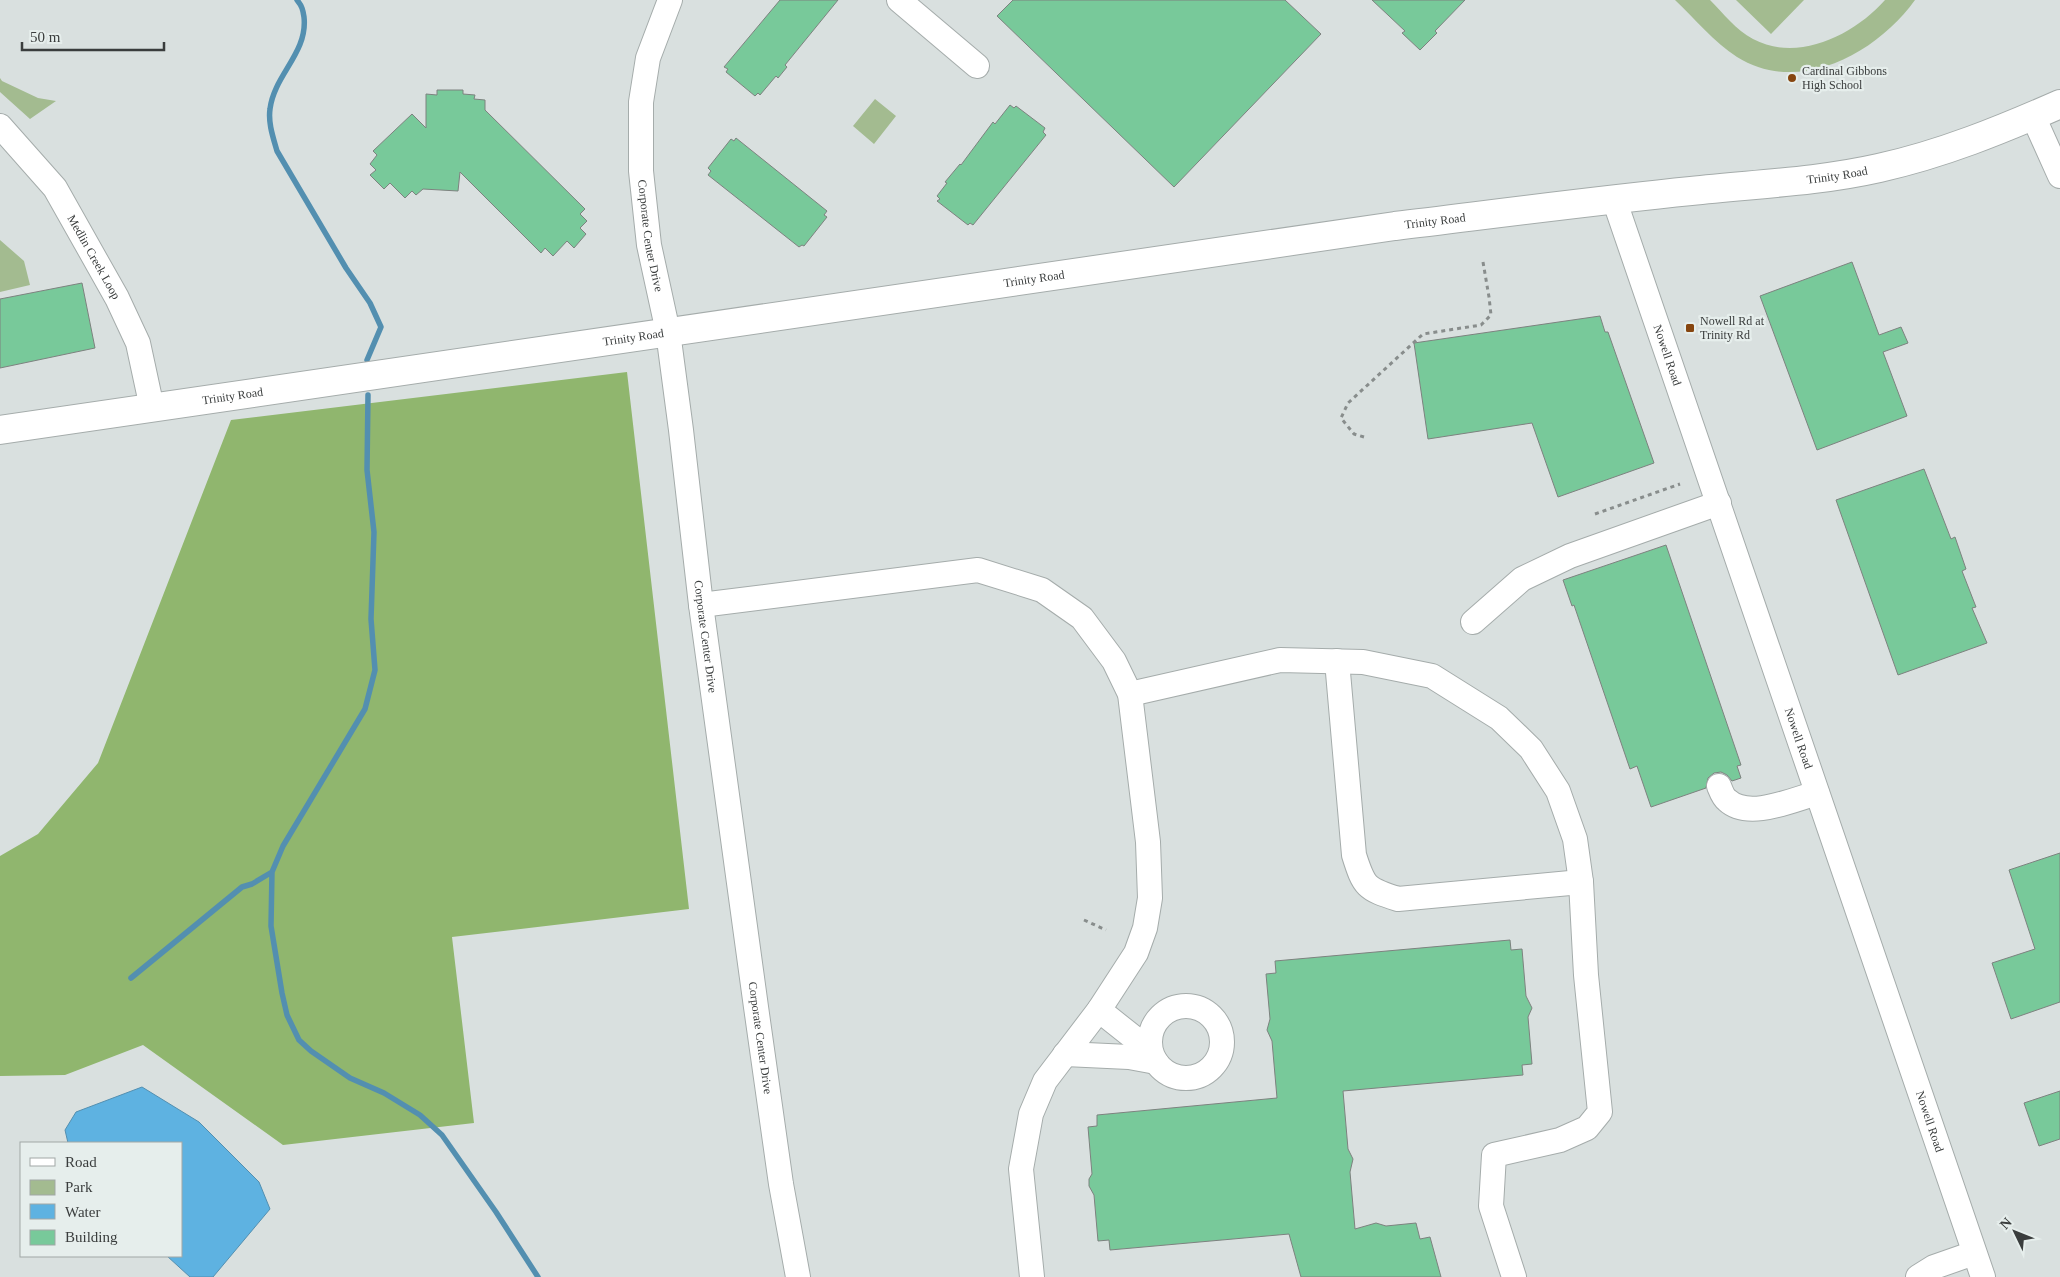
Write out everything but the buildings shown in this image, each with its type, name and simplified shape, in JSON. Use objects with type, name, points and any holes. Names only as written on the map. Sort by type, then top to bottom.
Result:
[{"type":"main road","name":"Trinity Road","points":[[0,430],[1395,226],[1614,199],[1774,183],[1880,168],[1951,148],[2060,104]]},
{"type":"street","name":"Corporate Center Drive","points":[[670,0],[648,58],[641,102],[641,171],[650,245],[668,332],[701,605],[781,1184],[798,1277]]},
{"type":"street","points":[[899,0],[977,66]]},
{"type":"street","points":[[2033,116],[2060,176]]},
{"type":"street","name":"Medlin Creek Loop","points":[[0,126],[55,188],[117,298],[138,343],[152,408]]},
{"type":"street","name":"Nowell Road","points":[[1614,199],[1983,1277]]},
{"type":"street","points":[[1473,622],[1522,579],[1530,575],[1570,556],[1718,503]]},
{"type":"street","points":[[701,605],[978,570],[1042,590],[1082,618],[1114,661],[1130,694],[1148,842],[1150,898],[1145,928],[1136,953],[1099,1010],[1046,1081],[1031,1114],[1021,1169],[1032,1277]]},
{"type":"street","points":[[1130,694],[1280,660],[1363,662],[1432,676],[1499,718],[1531,750],[1558,791],[1575,839],[1581,882],[1586,975],[1600,1112],[1587,1128],[1560,1140],[1494,1155],[1491,1206],[1514,1277]]},
{"type":"street","points":[[1336,661],[1354,855],[1362,880],[1376,892],[1398,899],[1581,882]]},
{"type":"street","points":[[1719,786],[1725,799],[1737,808],[1762,809],[1817,793]]},
{"type":"street","points":[[1065,1054],[1129,1057],[1153,1051],[1099,1010]]},
{"type":"street","points":[[1918,1277],[1934,1267],[1974,1254]]},
{"type":"path","points":[[1364,437],[1354,434],[1341,418],[1348,403],[1423,334],[1481,325],[1491,315],[1483,262]]},
{"type":"path","points":[[1595,514],[1680,484]]},
{"type":"path","points":[[1084,920],[1106,930]]},
{"type":"green space","points":[[1675,0],[1710,0],[1735,26],[1753,39],[1770,46],[1788,48],[1824,42],[1841,34],[1858,24],[1885,0],[1915,0],[1880,37],[1858,52],[1835,63],[1811,70],[1786,72],[1761,68],[1737,57],[1713,37]]},
{"type":"green space","points":[[1736,0],[1804,0],[1771,34]]},
{"type":"green space","points":[[0,78],[2,81],[38,98],[56,101],[30,119],[0,92]]},
{"type":"green space","points":[[875,99],[896,116],[874,144],[853,126]]},
{"type":"green space","points":[[0,240],[24,261],[30,285],[0,292]]},
{"type":"green space","points":[[627,372],[689,909],[452,937],[474,1123],[283,1145],[143,1045],[65,1075],[0,1076],[0,856],[38,834],[98,763],[231,420]]},
{"type":"water","points":[[142,1087],[199,1122],[259,1182],[270,1209],[213,1277],[190,1277],[168,1257],[182,1257],[182,1142],[68,1142],[65,1130],[76,1112]]},
{"type":"waterway","points":[[297,0],[303,12],[304,30],[296,53],[273,97],[270,109],[271,130],[277,151],[346,268],[370,303],[381,327],[367,360]]},
{"type":"waterway","points":[[368,395],[367,470],[374,532],[371,619],[375,670],[365,709],[283,846],[272,872],[271,926],[282,993],[287,1015],[299,1040],[311,1051],[350,1078],[384,1093],[420,1115],[442,1135],[496,1212],[538,1277]]},
{"type":"waterway","points":[[131,978],[242,887],[252,884],[272,872]]},
{"type":"place","name":"Cardinal Gibbons High School","points":[[1792,78]]},
{"type":"place","name":"Nowell Rd at Trinity Rd","points":[[1690,328]]}]
